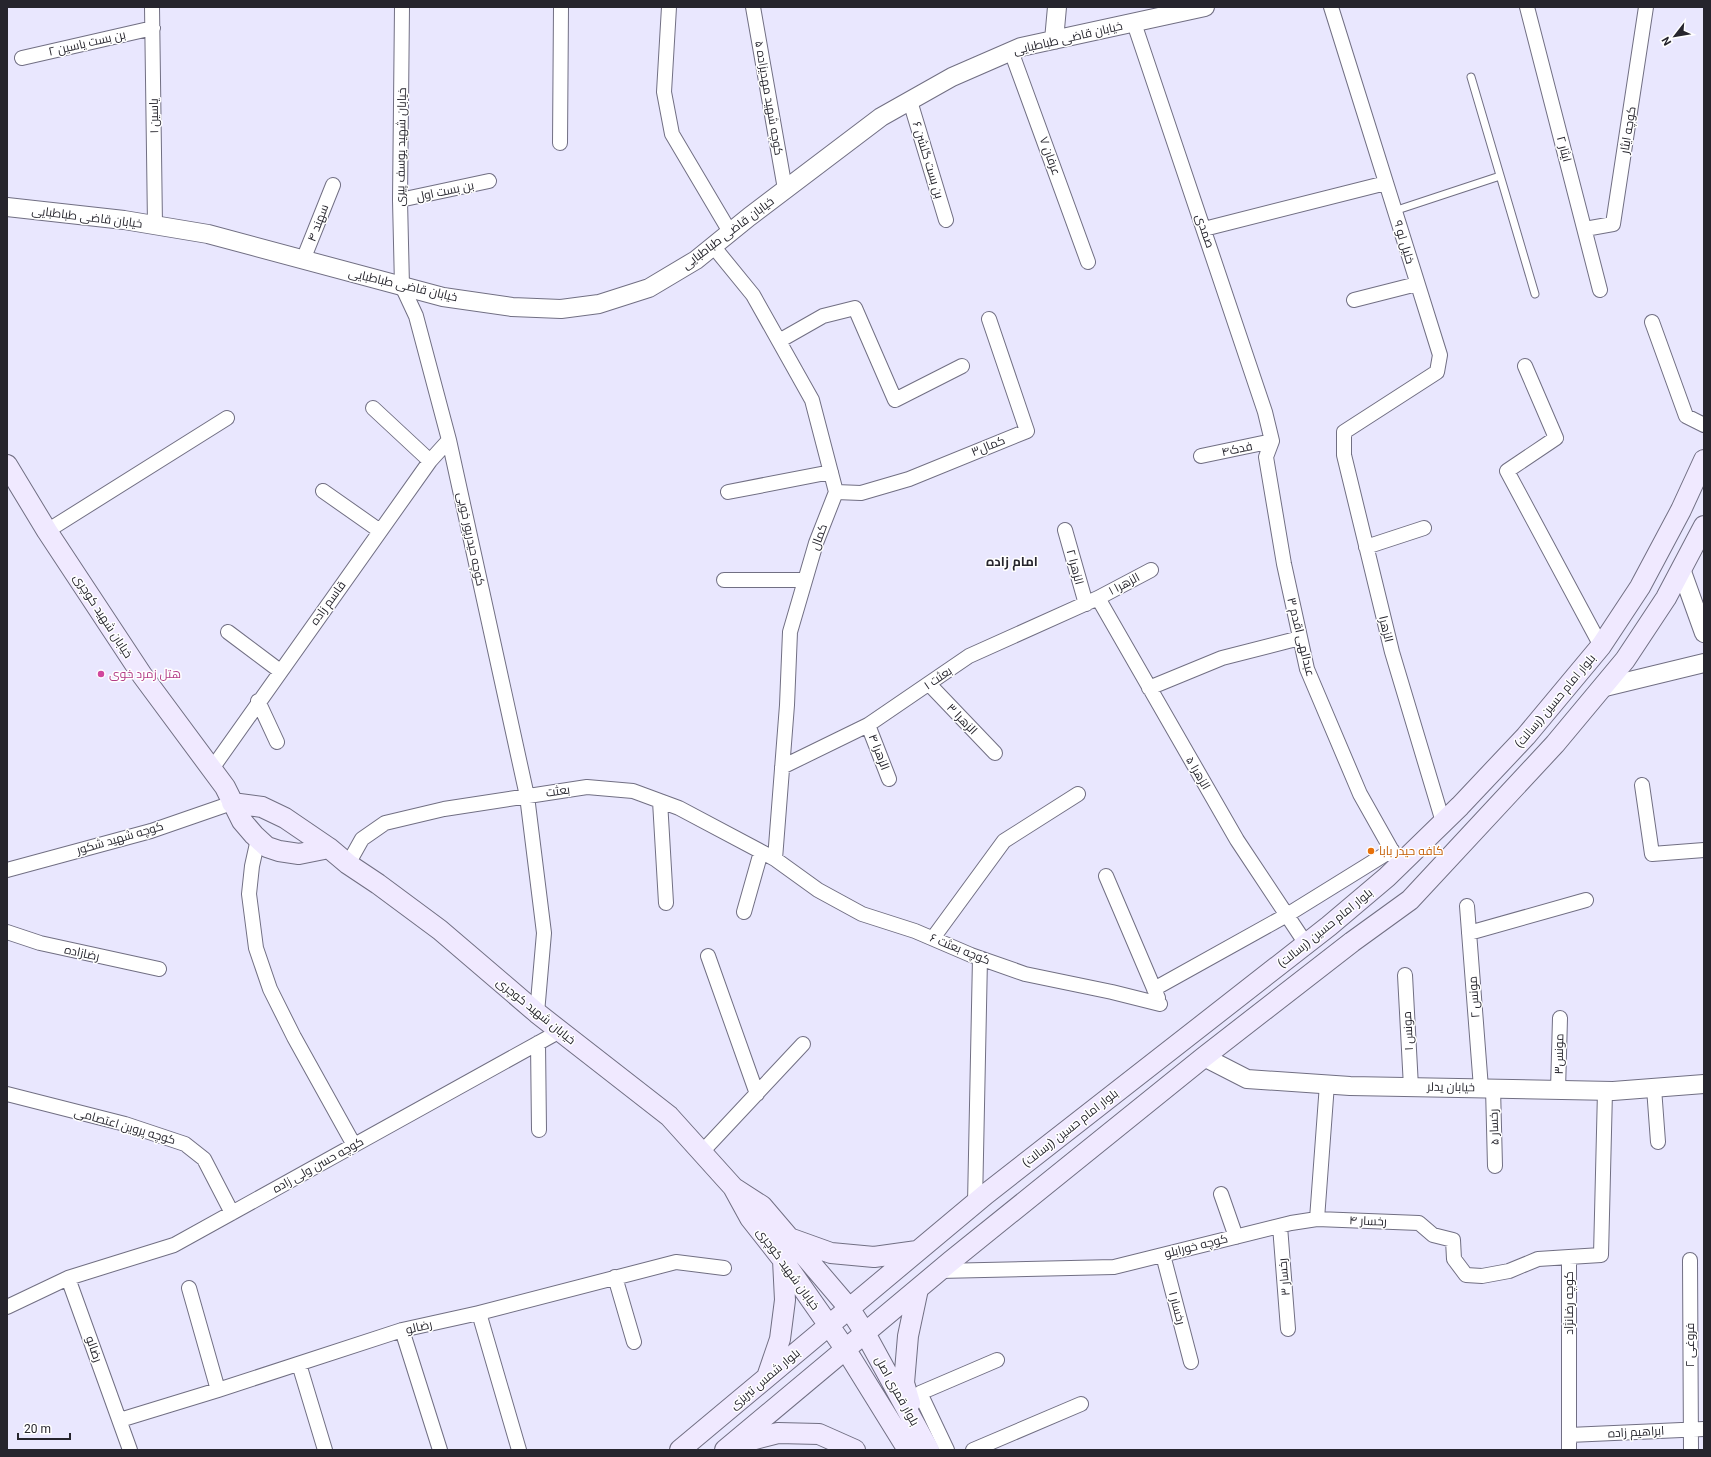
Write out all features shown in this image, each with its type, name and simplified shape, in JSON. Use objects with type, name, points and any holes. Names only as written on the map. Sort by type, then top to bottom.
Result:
[{"type":"main road","name":"بلوار امام حسین (رسالت)","points":[[849,1308],[974,1204],[1306,944],[1387,877],[1396,857],[1444,822],[1526,736],[1602,646],[1640,587],[1681,510],[1704,460]]},
{"type":"main road","name":"خیابان شهید کوچری","points":[[9,472],[142,675],[225,787],[242,821],[266,847],[279,852],[299,854],[329,848]]},
{"type":"main road","points":[[728,1448],[939,1271],[1204,1057],[1346,947],[1410,900],[1555,744],[1625,660],[1666,598],[1704,526]]},
{"type":"main road","name":"خیابان شهید کوچری","points":[[232,803],[262,807],[285,818],[329,848],[348,864],[378,884],[440,930],[537,1013],[669,1116],[733,1187],[762,1206],[849,1308],[865,1333]]},
{"type":"main road","name":"خیابان شهید کوچری","points":[[733,1187],[750,1218],[783,1260],[846,1350]]},
{"type":"main road","points":[[790,1238],[830,1253],[874,1257],[917,1251]]},
{"type":"main road","points":[[767,1377],[780,1339],[785,1300],[783,1260]]},
{"type":"main road","points":[[917,1428],[904,1383],[908,1336],[918,1289]]},
{"type":"main road","name":"بلوار شمس تبریزی","points":[[680,1450],[849,1308]]},
{"type":"main road","name":"بلوار قمری اصل","points":[[865,1333],[929,1450]]},
{"type":"main road","name":"بلوار قمری اصل","points":[[846,1350],[908,1450]]},
{"type":"main road","points":[[728,1448],[778,1433],[819,1434],[855,1450]]},
{"type":"street","name":"یاسین ۱","points":[[152,7],[155,225]]},
{"type":"street","name":"خیابان شهید یوسف پیری","points":[[402,7],[400,200],[402,286]]},
{"type":"street","points":[[560,142],[561,7]]},
{"type":"street","points":[[669,7],[664,92],[672,134],[730,232]]},
{"type":"street","name":"کوچه شهید مهدیزاده ۵","points":[[753,7],[785,189]]},
{"type":"street","points":[[1054,40],[1058,7]]},
{"type":"street","name":"خیابان قاضی طباطبایی","points":[[7,207],[155,225],[208,234],[444,297],[512,307],[561,309],[599,304],[649,288],[696,260],[785,189],[881,117],[952,77],[1021,47],[1205,7]]},
{"type":"street","name":"خلیل لو ۹","points":[[1331,7],[1440,355],[1437,372],[1344,432]]},
{"type":"street","name":"ایثار ۲","points":[[1527,7],[1600,290]]},
{"type":"street","name":"کوچه ایثار","points":[[1584,229],[1613,224],[1646,7]]},
{"type":"street","name":"صمدی","points":[[1134,23],[1265,412],[1272,441]]},
{"type":"street","name":"بن بست یاسین ۲","points":[[22,58],[153,28]]},
{"type":"street","name":"عرفان ۷","points":[[1011,51],[1088,262]]},
{"type":"street","name":"بن بست گلشن ۶","points":[[910,101],[946,220]]},
{"type":"street","name":"بن بست اول","points":[[400,200],[489,181]]},
{"type":"street","points":[[1204,229],[1386,183]]},
{"type":"street","name":"سهند ۴","points":[[303,260],[333,185]]},
{"type":"street","points":[[713,246],[753,295],[812,400],[836,492]]},
{"type":"street","points":[[1354,300],[1417,284]]},
{"type":"street","name":"کوچه حیدرپور خویی","points":[[402,286],[416,316],[449,440],[528,796],[544,933],[537,1013]]},
{"type":"street","points":[[779,341],[823,316],[855,308],[895,400],[962,366]]},
{"type":"street","name":"کمال۳","points":[[836,492],[861,493],[909,479],[1027,430],[989,319]]},
{"type":"street","points":[[1652,322],[1686,416],[1704,425]]},
{"type":"street","points":[[1525,366],[1556,438],[1507,471],[1602,646]]},
{"type":"street","points":[[373,408],[430,461]]},
{"type":"street","points":[[47,531],[227,418]]},
{"type":"street","name":"الزهرا","points":[[1344,432],[1344,456],[1392,652],[1444,822]]},
{"type":"street","name":"قاسم زاده","points":[[211,770],[258,701],[430,461],[449,440]]},
{"type":"street","name":"فدک۴","points":[[1201,456],[1272,441]]},
{"type":"street","name":"عبدالهی اقدم ۳","points":[[1272,441],[1266,457],[1284,564],[1307,669],[1360,794],[1396,857]]},
{"type":"street","points":[[728,492],[831,472]]},
{"type":"street","points":[[323,491],[380,531]]},
{"type":"street","name":"کمال","points":[[775,859],[790,632],[816,543],[836,492]]},
{"type":"street","points":[[1366,547],[1424,528]]},
{"type":"street","name":"الزهرا ۲","points":[[1065,530],[1092,601]]},
{"type":"street","points":[[1681,569],[1704,633]]},
{"type":"street","name":"الزهرا ۱","points":[[1092,601],[1151,570]]},
{"type":"street","points":[[724,580],[805,580]]},
{"type":"street","name":"بعثت ۱","points":[[782,767],[868,725],[969,656],[1092,601]]},
{"type":"street","name":"الزهرا ۵","points":[[1092,601],[1149,688],[1237,840],[1306,944]]},
{"type":"street","points":[[228,632],[280,671]]},
{"type":"street","points":[[1149,688],[1222,658],[1300,638]]},
{"type":"street","points":[[1602,688],[1704,663]]},
{"type":"street","name":"الزهرا ۳","points":[[929,684],[995,753]]},
{"type":"street","points":[[258,701],[277,742]]},
{"type":"street","name":"الزهرا ۴","points":[[868,725],[889,779]]},
{"type":"street","points":[[1642,785],[1652,854],[1704,850]]},
{"type":"street","name":"بعثت","points":[[348,864],[362,839],[385,823],[444,809],[587,787],[633,791],[679,808],[775,859]]},
{"type":"street","points":[[933,938],[1004,841],[1078,794]]},
{"type":"street","points":[[660,801],[666,903]]},
{"type":"street","name":"کوچه شهید شکور","points":[[7,870],[151,831],[232,803]]},
{"type":"street","points":[[258,839],[252,866],[250,894],[256,948],[270,989],[294,1037],[354,1145]]},
{"type":"street","points":[[744,912],[761,852]]},
{"type":"street","points":[[1106,876],[1154,990],[1286,915],[1396,857]]},
{"type":"street","name":"کوچه بعثت ۶","points":[[775,859],[818,890],[862,914],[915,931],[980,958],[1025,974],[1112,992],[1160,1004],[1154,990]]},
{"type":"street","points":[[1469,933],[1586,900]]},
{"type":"street","name":"مونس ۲","points":[[1467,906],[1487,1088]]},
{"type":"street","name":"رضازاده","points":[[7,932],[40,943],[159,969]]},
{"type":"street","points":[[708,956],[757,1094]]},
{"type":"street","points":[[974,1204],[980,958]]},
{"type":"street","name":"مونس ۱","points":[[1405,975],[1411,1087]]},
{"type":"street","name":"مونس۳","points":[[1558,1090],[1560,1018]]},
{"type":"street","name":"کوچه حسن ولی زاده","points":[[7,1307],[68,1278],[174,1245],[560,1031]]},
{"type":"street","points":[[538,1043],[539,1130]]},
{"type":"street","points":[[701,1153],[803,1044]]},
{"type":"street","name":"خیابان یدلر","points":[[1204,1057],[1247,1079],[1327,1084],[1605,1091],[1704,1084]]},
{"type":"street","points":[[1317,1219],[1327,1084]]},
{"type":"street","name":"رخسار ۵","points":[[1487,1088],[1495,1166]]},
{"type":"street","points":[[1654,1088],[1658,1142]]},
{"type":"street","name":"کوچه رضانژاد","points":[[1569,1450],[1569,1257],[1601,1255],[1605,1091]]},
{"type":"street","name":"کوچه پروین اعتصامی","points":[[7,1094],[124,1124],[185,1144],[204,1159],[232,1213]]},
{"type":"street","points":[[1221,1194],[1236,1236]]},
{"type":"street","name":"کوچه خورابلو","points":[[939,1271],[1114,1267],[1236,1236],[1317,1219]]},
{"type":"street","name":"رخسار ۴","points":[[1317,1219],[1419,1223],[1433,1235],[1453,1240],[1454,1259],[1466,1275],[1482,1276],[1509,1271],[1538,1259],[1569,1257]]},
{"type":"street","name":"رخسار ۳","points":[[1280,1226],[1288,1329]]},
{"type":"street","name":"رخسار ۱","points":[[1163,1255],[1191,1362]]},
{"type":"street","name":"فروغی ۲","points":[[1690,1260],[1697,1429],[1691,1450]]},
{"type":"street","name":"رضالو","points":[[120,1420],[218,1390],[402,1330],[479,1313],[676,1262],[724,1268]]},
{"type":"street","points":[[615,1277],[634,1342]]},
{"type":"street","name":"رضالو","points":[[68,1278],[130,1450]]},
{"type":"street","points":[[189,1288],[218,1390]]},
{"type":"street","points":[[479,1313],[519,1450]]},
{"type":"street","points":[[402,1330],[440,1450]]},
{"type":"street","points":[[947,1450],[920,1394],[997,1360]]},
{"type":"street","points":[[299,1364],[325,1450]]},
{"type":"street","points":[[973,1450],[1081,1404]]},
{"type":"street","name":"ابراهیم زاده","points":[[1569,1435],[1697,1429]]},
{"type":"lane","points":[[1471,77],[1535,294]]},
{"type":"lane","points":[[1394,211],[1500,176]]},
{"type":"place","name":"هتل زمرد خوی","points":[[101,674]]},
{"type":"place","name":"کافه حیدر بابا","points":[[1371,851]]},
{"type":"district","name":"امام زاده","points":[[1012,561]]}]
